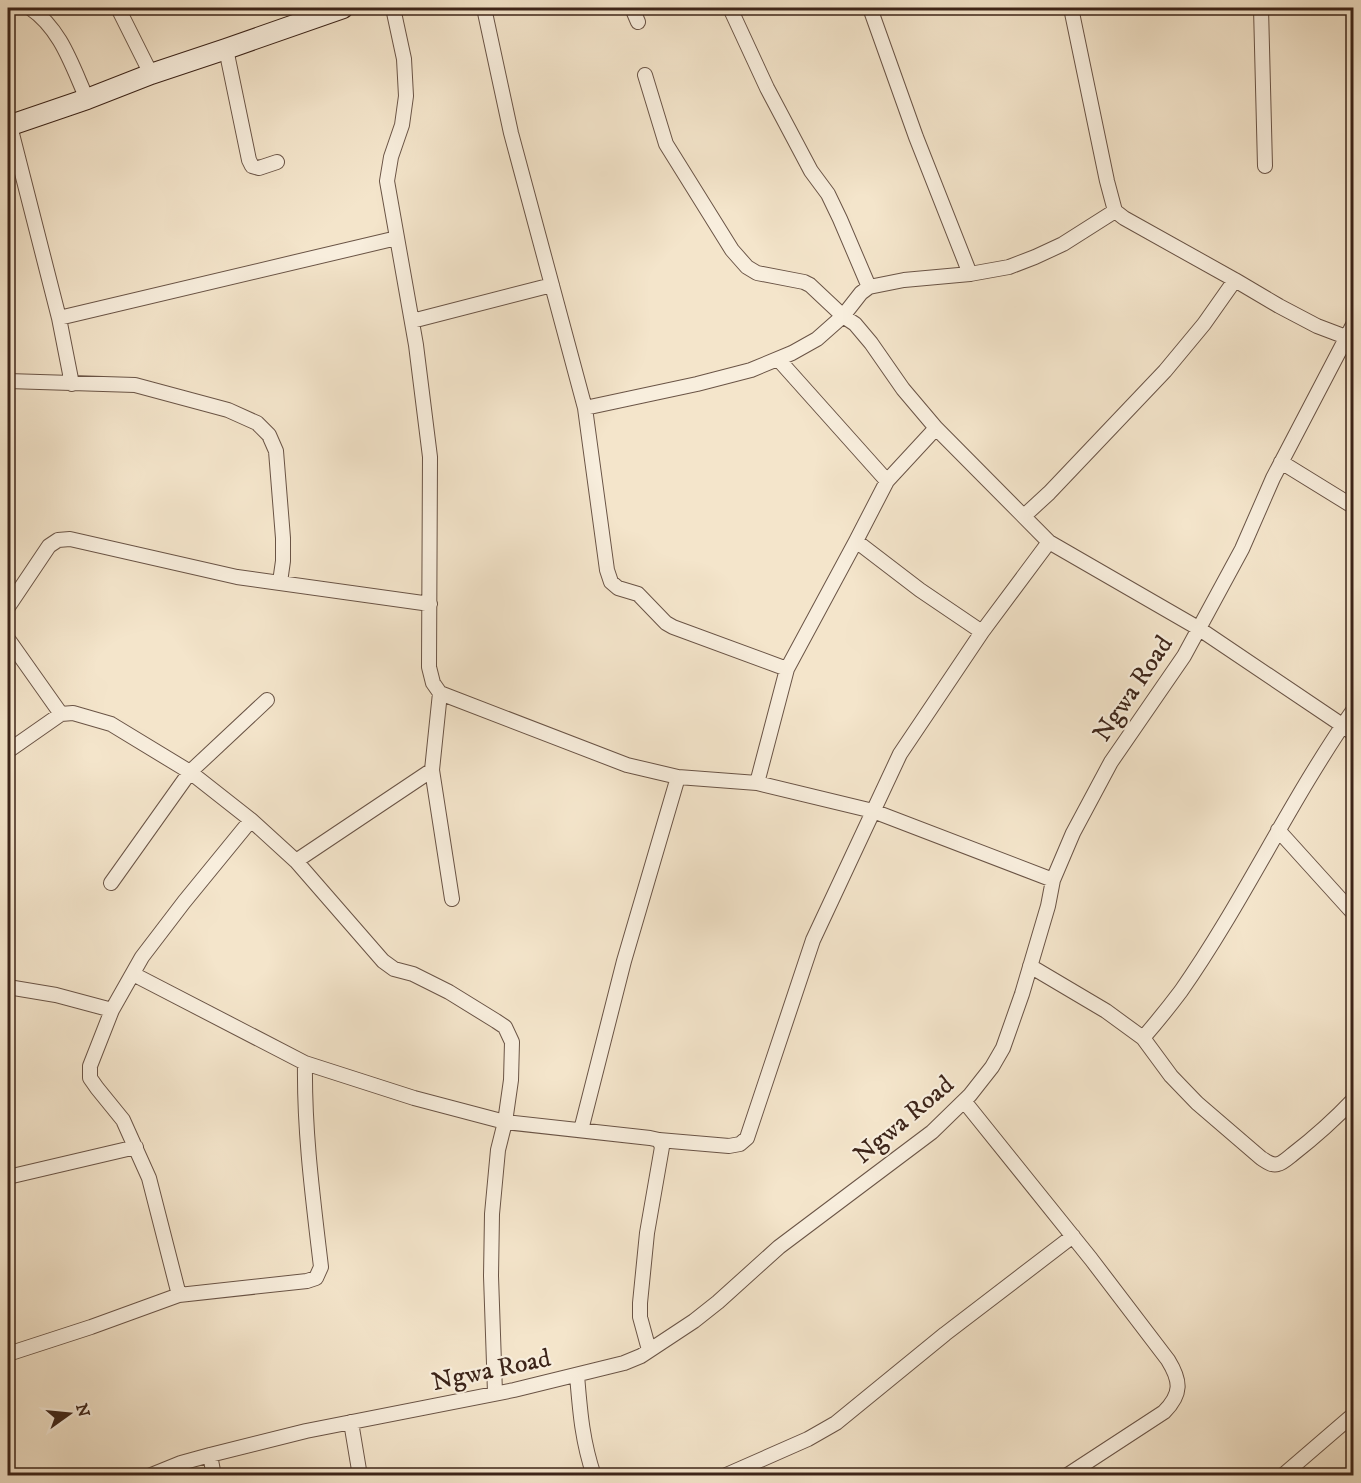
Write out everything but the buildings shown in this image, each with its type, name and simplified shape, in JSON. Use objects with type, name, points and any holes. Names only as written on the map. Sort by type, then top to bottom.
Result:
[{"type":"street","points":[[30,8],[40,15],[59,37],[87,99]]},
{"type":"street","points":[[118,8],[151,74]]},
{"type":"street","points":[[72,384],[58,318],[9,126],[343,8]]},
{"type":"street","points":[[393,8],[404,59],[406,96],[402,126],[391,157],[387,181],[416,345],[430,457],[429,667],[433,683],[440,693],[627,765],[678,777],[758,783],[873,811],[1053,880]]},
{"type":"street","points":[[484,8],[511,133],[585,408],[607,570],[611,582],[618,588],[638,594],[666,623],[673,627],[787,669]]},
{"type":"street","points":[[632,8],[638,22]]},
{"type":"street","points":[[730,8],[767,88],[811,171],[828,194],[870,287]]},
{"type":"street","points":[[870,8],[916,137],[970,274]]},
{"type":"street","points":[[1071,8],[1115,211],[1279,306],[1317,326],[1346,337]]},
{"type":"street","points":[[1261,8],[1265,166]]},
{"type":"street","points":[[226,49],[249,160],[252,166],[259,168],[277,162]]},
{"type":"street","points":[[645,75],[666,144],[732,250],[747,267],[757,273],[810,285],[843,316],[855,324],[936,428],[1049,542],[1198,628],[1353,734]]},
{"type":"street","points":[[585,408],[751,370],[792,353],[817,339],[843,316],[861,293],[870,287],[904,280],[970,274],[1009,267],[1063,244],[1115,211]]},
{"type":"street","points":[[58,318],[396,238]]},
{"type":"street","points":[[1024,516],[1049,493],[1165,371],[1204,324],[1235,280]]},
{"type":"street","points":[[412,321],[552,285]]},
{"type":"street","name":"Ngwa Road","points":[[149,1476],[181,1463],[306,1431],[495,1394],[624,1364],[641,1356],[702,1315],[779,1247],[932,1132],[964,1101],[992,1067],[1003,1048],[1022,994],[1048,906],[1053,880],[1073,833],[1111,762],[1184,656],[1242,549],[1281,462],[1353,323]]},
{"type":"street","points":[[778,359],[886,481]]},
{"type":"street","points":[[8,381],[135,385],[228,410],[258,423],[269,435],[276,452],[283,538],[280,582]]},
{"type":"street","points":[[758,783],[787,669],[886,481],[936,428]]},
{"type":"street","points":[[1281,462],[1353,507]]},
{"type":"street","points":[[8,607],[49,546],[58,540],[70,539],[237,577],[430,604]]},
{"type":"street","points":[[856,541],[920,590],[982,632]]},
{"type":"street","points":[[133,974],[305,1064],[414,1098],[505,1122],[659,1140],[729,1146],[740,1144],[747,1138],[813,940],[900,754],[982,632],[1049,542]]},
{"type":"street","points":[[8,639],[61,714]]},
{"type":"street","points":[[440,693],[432,770],[452,899]]},
{"type":"street","points":[[111,883],[190,772],[267,700]]},
{"type":"street","points":[[1143,1038],[1180,993],[1215,938],[1306,782],[1353,709]]},
{"type":"street","points":[[8,751],[61,714],[73,713],[111,723],[190,772],[251,820],[296,861],[383,961],[393,969],[413,974],[449,992],[505,1027],[513,1050],[505,1122],[498,1150],[492,1214],[490,1276],[495,1394]]},
{"type":"street","points":[[296,861],[432,770]]},
{"type":"street","points":[[581,1130],[624,961],[678,777]]},
{"type":"street","points":[[179,1294],[149,1178],[123,1120],[90,1078],[90,1066],[112,1010],[142,957],[251,820]]},
{"type":"street","points":[[1278,830],[1353,914]]},
{"type":"street","points":[[1030,966],[1106,1011],[1143,1038],[1171,1076],[1197,1103],[1270,1164],[1281,1164],[1353,1099]]},
{"type":"street","points":[[8,987],[56,995],[112,1010]]},
{"type":"street","points":[[8,1354],[91,1327],[179,1294],[307,1281],[316,1278],[321,1267],[310,1181],[304,1097],[305,1064]]},
{"type":"street","points":[[964,1101],[1111,1283],[1175,1371],[1178,1386],[1175,1399],[1164,1412],[1066,1476]]},
{"type":"street","points":[[649,1350],[640,1317],[640,1304],[647,1233],[662,1147],[659,1140]]},
{"type":"street","points":[[8,1177],[136,1147]]},
{"type":"street","points":[[724,1476],[800,1443],[836,1423],[945,1334],[1073,1236]]},
{"type":"street","points":[[577,1375],[582,1430],[594,1476]]},
{"type":"street","points":[[1282,1476],[1353,1414]]},
{"type":"street","points":[[351,1422],[360,1476]]},
{"type":"street","points":[[210,1455],[214,1476]]}]
